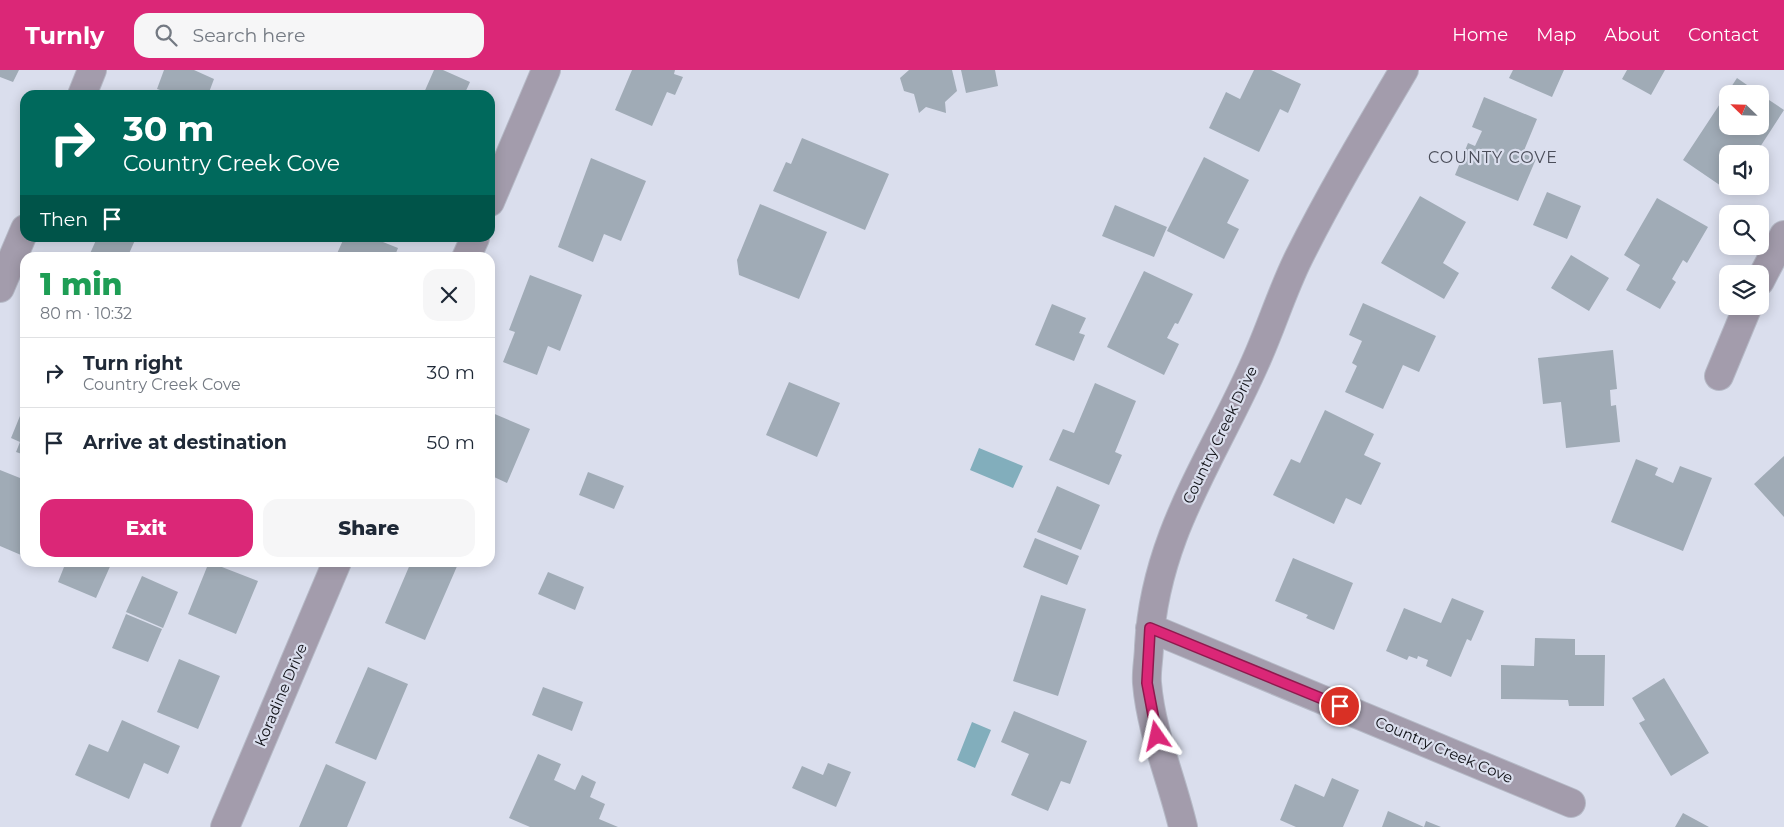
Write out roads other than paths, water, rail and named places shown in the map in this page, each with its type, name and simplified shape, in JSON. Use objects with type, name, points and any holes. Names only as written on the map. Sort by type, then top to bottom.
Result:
[{"type":"street","points":[[84,90],[92,70]]},
{"type":"street","points":[[495,190],[546,70]]},
{"type":"street","name":"Country Creek Drive","points":[[1183,827],[1157,736],[1147,683],[1150,628],[1161,567],[1195,482],[1255,364],[1298,258],[1353,157],[1404,70]]},
{"type":"street","points":[[1768,265],[1784,235]]},
{"type":"street","points":[[0,288],[20,241]]},
{"type":"street","points":[[1719,376],[1744,315]]},
{"type":"street","name":"Koradine Drive","points":[[224,827],[335,567]]},
{"type":"street","name":"Country Creek Cove","points":[[1150,628],[1570,803]]},
{"type":"water","points":[[979,448],[1023,466],[1013,488],[970,470]]},
{"type":"water","points":[[972,722],[991,730],[975,768],[957,760]]},
{"type":"district","name":"COUNTY COVE","points":[[1493,157]]}]
